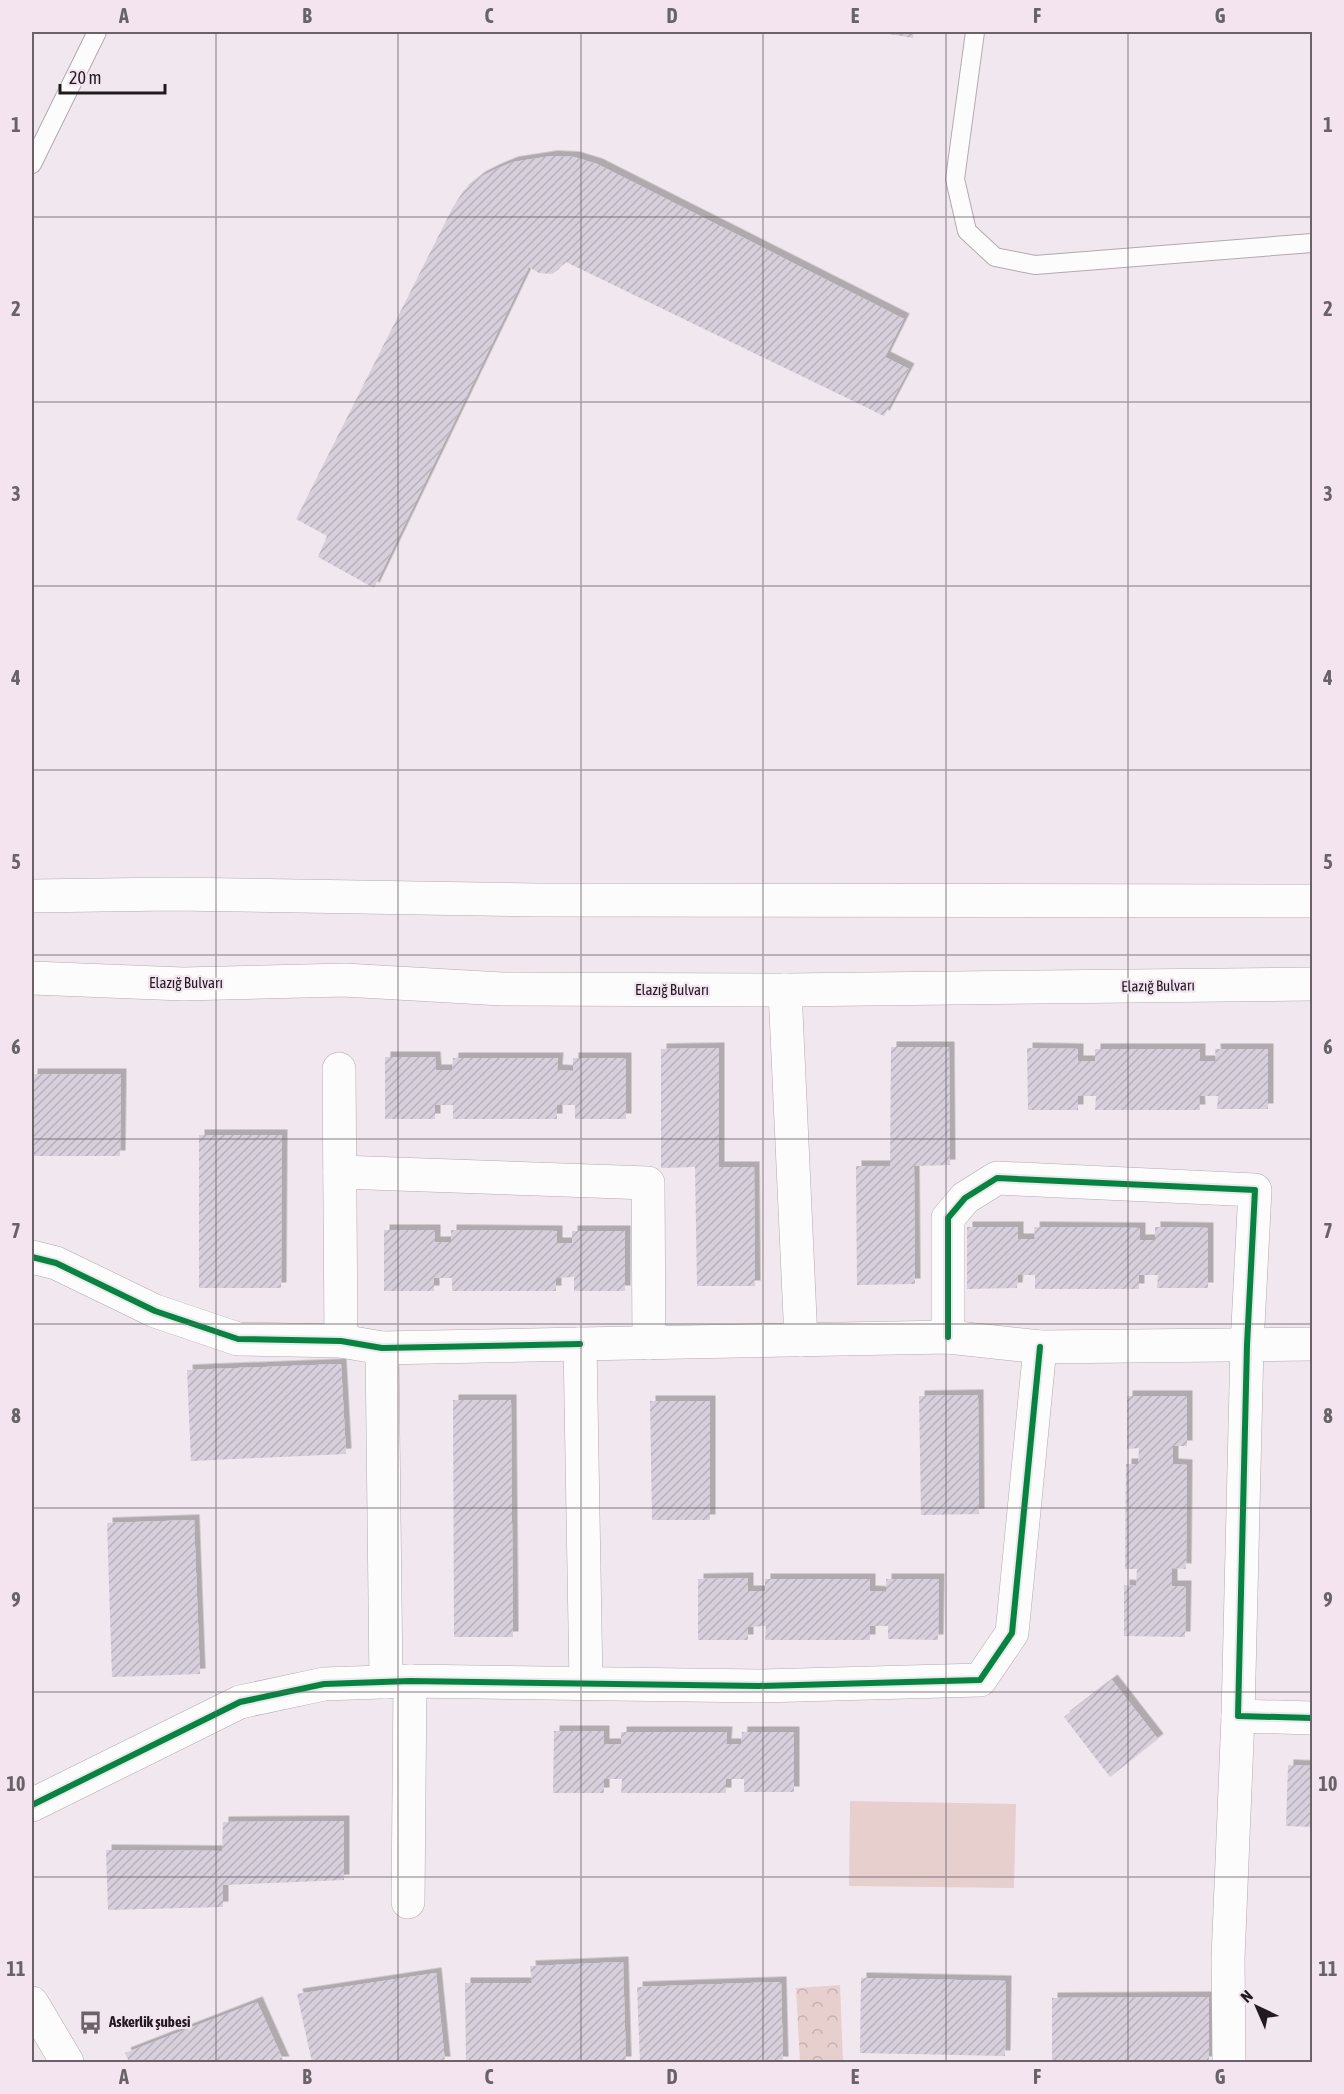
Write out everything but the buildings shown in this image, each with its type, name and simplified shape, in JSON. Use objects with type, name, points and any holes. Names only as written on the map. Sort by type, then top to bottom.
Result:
[{"type":"street","points":[[32,896],[173,894],[536,900],[1312,901]]},
{"type":"street","name":"Elazığ Bulvarı","points":[[32,978],[183,984],[344,980],[502,989],[785,990],[1312,984]]},
{"type":"street","points":[[785,990],[801,1340]]},
{"type":"street","points":[[339,1069],[341,1341]]},
{"type":"street","points":[[340,1172],[648,1183],[649,1343]]},
{"type":"street","points":[[948,1337],[948,1218],[965,1198],[997,1178],[1255,1190],[1247,1345],[1238,1716],[1228,1959],[1229,2062]]},
{"type":"street","points":[[32,1257],[56,1263],[155,1311],[238,1339],[341,1341],[382,1348],[948,1337],[1040,1347],[1312,1344]]},
{"type":"street","points":[[580,1344],[586,1683]]},
{"type":"street","points":[[32,1805],[240,1702],[324,1684],[398,1681],[759,1686],[980,1680],[1012,1633],[1040,1347]]},
{"type":"street","points":[[382,1348],[408,1902]]},
{"type":"street","points":[[1238,1716],[1312,1718]]},
{"type":"street","points":[[32,2003],[67,2062]]},
{"type":"lane","points":[[32,164],[97,32]]},
{"type":"lane","points":[[975,32],[955,179],[967,231],[995,257],[1035,265],[1312,243]]},
{"type":"green space","points":[[850,1801],[1016,1804],[1014,1888],[849,1886]]},
{"type":"green space","points":[[840,1985],[843,2062],[800,2062],[796,1988]]},
{"type":"cycle path","points":[[948,1337],[948,1218],[965,1198],[997,1178],[1255,1190],[1247,1345],[1238,1716],[1312,1718]]},
{"type":"cycle path","points":[[32,1257],[56,1263],[155,1311],[238,1339],[341,1341],[382,1348],[580,1344]]},
{"type":"cycle path","points":[[32,1805],[240,1702],[324,1684],[410,1681],[759,1686],[980,1680],[1012,1633],[1040,1347]]},
{"type":"place","name":"Askerlik şubesi","points":[[91,2022]]}]
